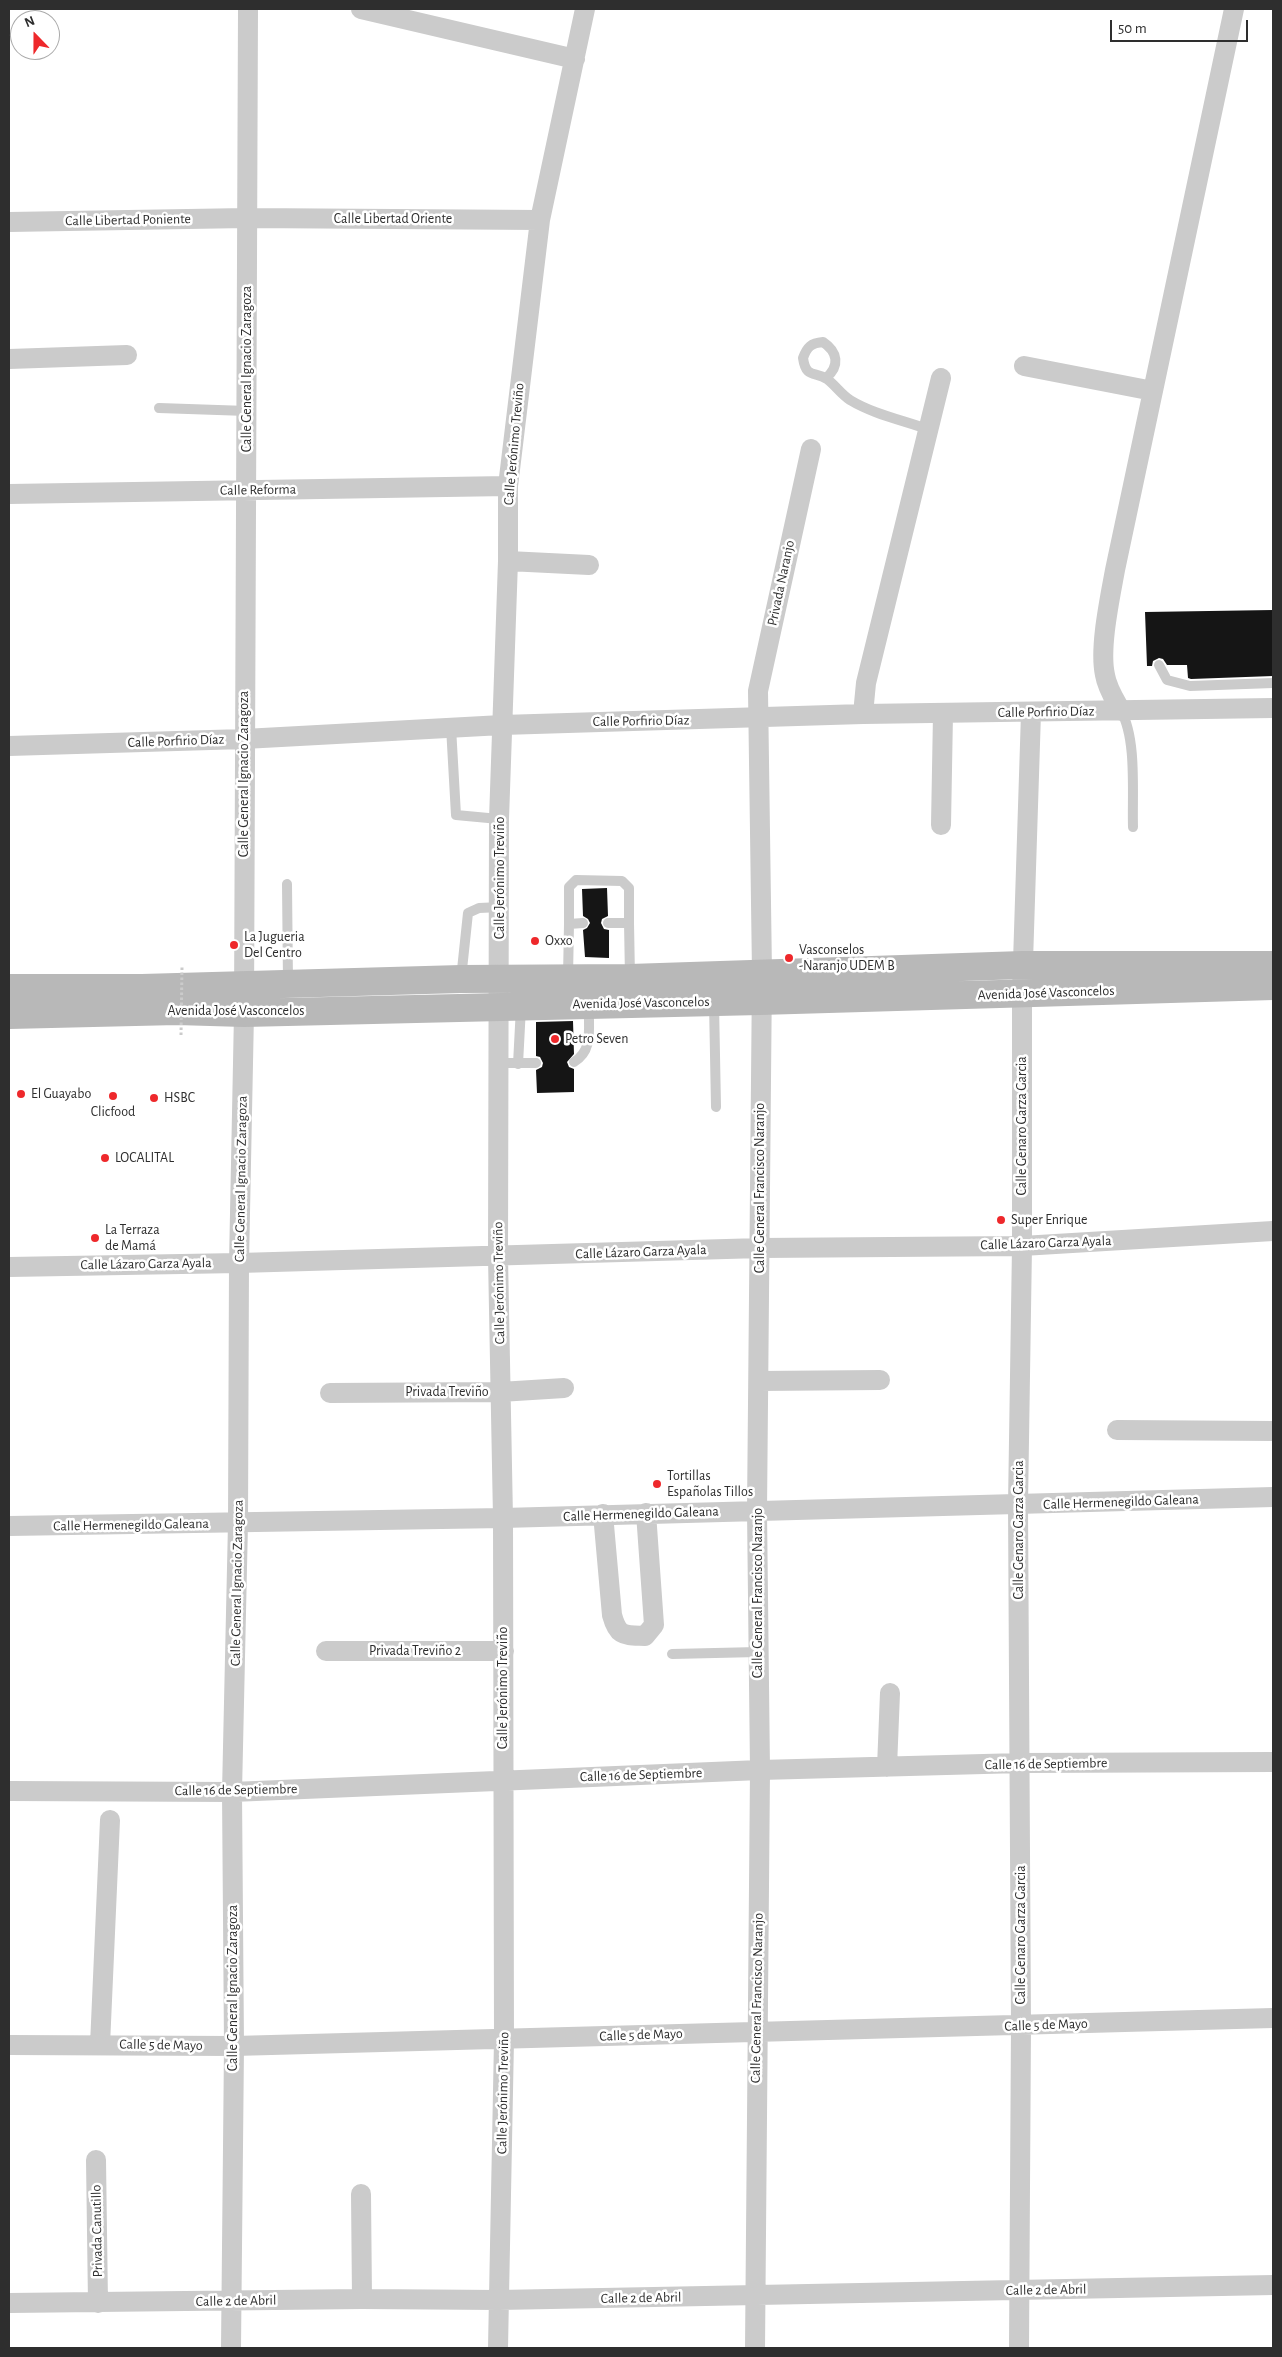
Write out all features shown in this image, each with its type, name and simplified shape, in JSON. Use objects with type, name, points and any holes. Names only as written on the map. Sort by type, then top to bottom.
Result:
[{"type":"main road","name":"Avenida José Vasconcelos","points":[[9,988],[142,988],[244,984],[288,997],[578,992],[714,988],[762,973],[1023,965],[1273,965]]},
{"type":"main road","name":"Avenida José Vasconcelos","points":[[714,988],[760,1001],[1273,986]]},
{"type":"main road","name":"Avenida José Vasconcelos","points":[[9,1015],[177,1011],[244,1013],[288,997]]},
{"type":"street","name":"Calle General Ignacio Zaragoza","points":[[231,2348],[234,2046],[232,1792],[238,1523],[239,1263],[244,1013],[248,9]]},
{"type":"street","points":[[361,9],[575,59]]},
{"type":"street","name":"Calle Jerónimo Treviño","points":[[498,2348],[504,2040],[504,1651],[498,1256],[514,992],[501,907],[499,819],[508,561],[508,486],[540,220],[585,9]]},
{"type":"street","points":[[1121,711],[1111,693],[1104,674],[1107,617],[1115,570],[1234,9]]},
{"type":"street","name":"Calle Libertad Oriente","points":[[247,218],[540,220]]},
{"type":"street","name":"Calle Libertad Poniente","points":[[9,222],[247,218]]},
{"type":"street","points":[[9,360],[127,355]]},
{"type":"street","points":[[1024,366],[1154,391]]},
{"type":"street","points":[[863,714],[866,683],[941,378]]},
{"type":"street","name":"Privada Naranjo","points":[[760,718],[758,691],[811,449]]},
{"type":"street","name":"Calle Reforma","points":[[9,494],[508,486]]},
{"type":"street","points":[[508,561],[590,565]]},
{"type":"street","name":"Calle Porfirio Díaz","points":[[9,746],[244,739],[502,724],[863,714],[1273,708]]},
{"type":"street","name":"Calle Genaro Garza Garcia","points":[[1019,2348],[1022,2026],[1018,1505],[1022,1246],[1022,993],[1031,713]]},
{"type":"street","points":[[941,825],[943,714]]},
{"type":"street","name":"Calle General Francisco Naranjo","points":[[755,2348],[756,2031],[760,1770],[757,1511],[761,1248],[760,1001],[762,973],[760,718]]},
{"type":"street","name":"Calle Lázaro Garza Ayala","points":[[9,1266],[239,1263],[761,1248],[1022,1246],[1273,1231]]},
{"type":"street","points":[[759,1382],[880,1380]]},
{"type":"street","name":"Privada Treviño","points":[[330,1392],[500,1392],[564,1388]]},
{"type":"street","points":[[1117,1430],[1273,1431]]},
{"type":"street","name":"Calle Hermenegildo Galeana","points":[[9,1526],[503,1518],[1273,1497]]},
{"type":"street","points":[[603,1514],[612,1615],[616,1629],[623,1635],[645,1636],[654,1625],[646,1514]]},
{"type":"street","name":"Privada Treviño 2","points":[[326,1651],[504,1651]]},
{"type":"street","points":[[887,1767],[890,1693]]},
{"type":"street","name":"Calle 16 de Septiembre","points":[[9,1791],[232,1792],[760,1770],[1021,1763],[1273,1762]]},
{"type":"street","points":[[100,2045],[110,1820]]},
{"type":"street","name":"Calle 5 de Mayo","points":[[9,2045],[234,2046],[1273,2018]]},
{"type":"street","name":"Privada Canutillo","points":[[96,2160],[98,2304]]},
{"type":"street","points":[[361,2194],[362,2299]]},
{"type":"street","name":"Calle 2 de Abril","points":[[9,2303],[98,2304],[362,2299],[499,2300],[1273,2284]]},
{"type":"lane","points":[[826,378],[845,396],[868,409],[927,429]]},
{"type":"lane","points":[[159,408],[247,411]]},
{"type":"lane","points":[[1159,665],[1167,680],[1190,686],[1273,683]]},
{"type":"lane","points":[[1214,685],[1214,709]]},
{"type":"lane","points":[[1121,711],[1129,730],[1133,827]]},
{"type":"lane","points":[[451,727],[456,815],[499,819]]},
{"type":"lane","points":[[574,1062],[586,1053],[588,1044],[578,992],[569,924],[568,887],[576,880],[622,881],[629,888],[628,923],[631,991]]},
{"type":"lane","points":[[287,884],[288,997]]},
{"type":"lane","points":[[460,993],[468,913],[479,908],[501,907]]},
{"type":"lane","points":[[569,924],[583,923]]},
{"type":"lane","points":[[608,923],[628,923]]},
{"type":"lane","points":[[714,988],[716,1107]]},
{"type":"lane","points":[[509,1063],[536,1063]]},
{"type":"lane","points":[[672,1654],[758,1652]]},
{"type":"path","points":[[181,1035],[182,967]]},
{"type":"building","points":[[1273,610],[1273,676],[1191,679],[1188,678],[1187,665],[1167,665],[1163,659],[1159,658],[1153,661],[1152,666],[1147,666],[1145,612]]},
{"type":"building","name":"Oxxo","points":[[607,888],[608,916],[602,919],[601,923],[604,929],[609,930],[609,958],[585,957],[583,930],[590,923],[583,916],[582,889]]},
{"type":"building","name":"Petro Seven","points":[[573,1021],[574,1054],[567,1062],[569,1067],[574,1069],[574,1092],[537,1093],[536,1070],[542,1067],[543,1063],[540,1057],[536,1056],[536,1022]]},
{"type":"place","name":"Oxxo","points":[[535,941]]},
{"type":"place","name":"La Jugueria Del Centro","points":[[234,945]]},
{"type":"place","name":"Vasconselos -Naranjo UDEM B","points":[[789,958]]},
{"type":"place","name":"Petro Seven","points":[[555,1039]]},
{"type":"place","name":"El Guayabo","points":[[21,1094]]},
{"type":"place","name":"Clicfood","points":[[113,1096]]},
{"type":"place","name":"HSBC","points":[[154,1098]]},
{"type":"place","name":"LOCALITAL","points":[[105,1158]]},
{"type":"place","name":"Super Enrique","points":[[1001,1220]]},
{"type":"place","name":"La Terraza de Mamá","points":[[95,1238]]},
{"type":"place","name":"Tortillas Españolas Tillos","points":[[657,1484]]}]
